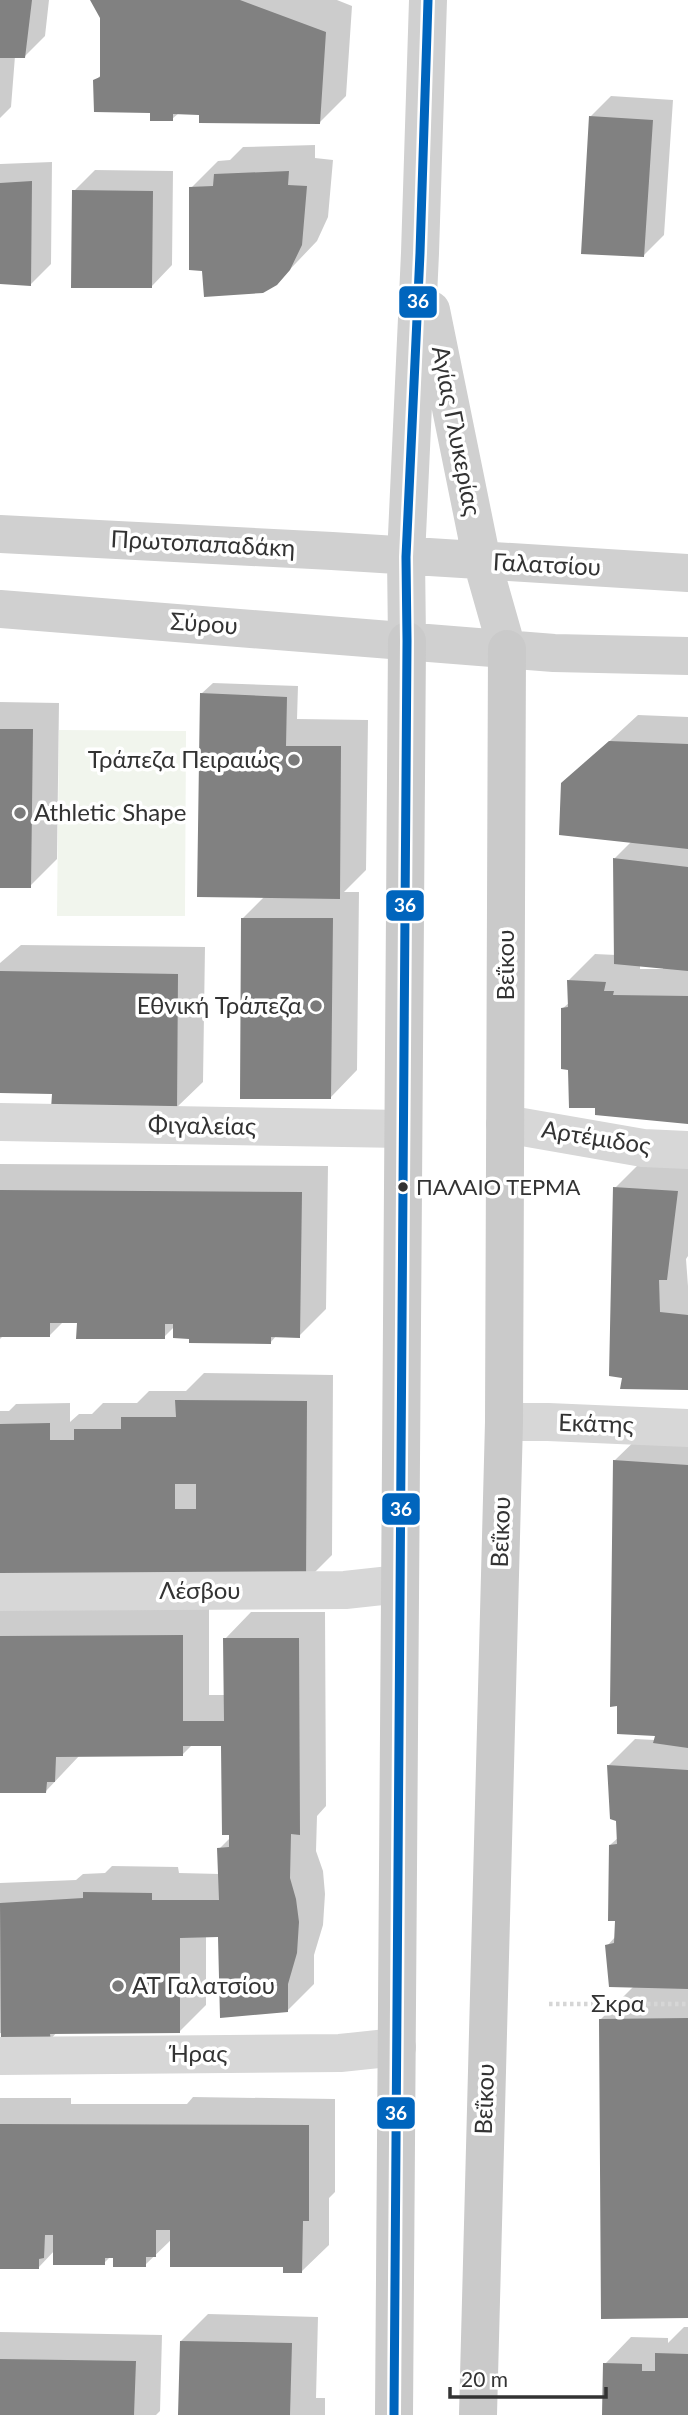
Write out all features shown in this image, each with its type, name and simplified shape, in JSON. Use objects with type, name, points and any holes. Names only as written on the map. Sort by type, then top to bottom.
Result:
[{"type":"main road","name":"Αγίας Γλυκερίας","points":[[406,557],[428,0]]},
{"type":"main road","name":"Αγίας Γλυκερίας","points":[[420,253],[482,561],[507,649]]},
{"type":"main road","name":"Πρωτοπαπαδάκη","points":[[0,534],[406,557]]},
{"type":"main road","name":"Γαλατσίου","points":[[406,557],[688,573]]},
{"type":"main road","points":[[394,2415],[406,557]]},
{"type":"main road","name":"Σύρου","points":[[0,608],[407,641]]},
{"type":"main road","points":[[407,641],[554,653],[688,656]]},
{"type":"main road","name":"Βεΐκου","points":[[478,2415],[504,1422],[507,649]]},
{"type":"street","name":"Φιγαλείας","points":[[0,1122],[403,1129]]},
{"type":"street","name":"Αρτέμιδος","points":[[505,1124],[643,1148],[688,1150]]},
{"type":"street","name":"Εκάτης","points":[[504,1422],[688,1428]]},
{"type":"street","name":"Λέσβου","points":[[0,1592],[345,1590],[400,1584]]},
{"type":"street","name":"Ήρας","points":[[0,2056],[340,2053],[397,2047]]},
{"type":"path","name":"Σκρα","points":[[549,2004],[688,2004]]},
{"type":"shaded area","points":[[59,730],[186,731],[185,916],[57,916]]},
{"type":"building","points":[[0,0],[32,0],[25,58],[0,58]]},
{"type":"building","points":[[90,0],[240,0],[326,32],[320,124],[199,123],[199,115],[173,114],[173,121],[150,121],[150,113],[94,112],[93,80],[100,77],[100,18]]},
{"type":"building","points":[[589,116],[653,120],[644,257],[581,254]]},
{"type":"building","points":[[289,171],[288,185],[307,186],[302,245],[290,270],[277,285],[263,293],[204,297],[202,271],[189,270],[189,187],[213,186],[214,174]]},
{"type":"building","points":[[32,181],[31,286],[0,284],[0,183]]},
{"type":"building","points":[[72,190],[153,191],[152,288],[71,288]]},
{"type":"building","points":[[200,693],[287,697],[286,746],[341,746],[340,899],[197,897]]},
{"type":"building","points":[[0,729],[33,729],[31,888],[0,888]]},
{"type":"building","points":[[609,741],[688,744],[688,849],[559,835],[561,783]]},
{"type":"building","points":[[613,858],[688,867],[688,971],[614,964]]},
{"type":"building","points":[[241,918],[333,918],[331,1099],[240,1099]]},
{"type":"building","points":[[0,971],[178,974],[177,1110],[51,1109],[52,1094],[0,1093]]},
{"type":"building","points":[[567,980],[606,982],[604,991],[614,991],[613,995],[688,996],[688,1124],[595,1115],[595,1108],[569,1108],[568,1070],[561,1069],[561,1008],[568,1007]]},
{"type":"building","points":[[613,1187],[678,1191],[667,1280],[659,1280],[660,1312],[688,1315],[688,1390],[620,1389],[622,1378],[609,1376]]},
{"type":"building","points":[[0,1190],[302,1192],[300,1338],[271,1337],[271,1344],[189,1343],[189,1339],[173,1338],[173,1324],[165,1324],[165,1339],[76,1339],[77,1323],[50,1323],[50,1337],[0,1337]]},
{"type":"building","points":[[175,1400],[307,1401],[306,1584],[0,1582],[0,1424],[50,1423],[50,1440],[74,1440],[74,1429],[121,1429],[121,1417],[176,1417]],"holes":[[[175,1484],[196,1484],[196,1509],[175,1509]]]},
{"type":"building","points":[[613,1460],[688,1465],[688,1748],[653,1743],[655,1736],[617,1734],[617,1706],[610,1707]]},
{"type":"building","points":[[183,1635],[183,1721],[224,1721],[223,1638],[299,1638],[300,1835],[291,1834],[290,1878],[299,1922],[297,1953],[288,1984],[288,2012],[220,2018],[218,1937],[180,1938],[180,2033],[50,2034],[51,2041],[1,2042],[0,1903],[83,1898],[83,1892],[152,1893],[152,1900],[219,1900],[217,1848],[229,1847],[229,1835],[222,1835],[221,1746],[183,1746],[183,1756],[56,1757],[55,1782],[47,1782],[46,1793],[0,1793],[0,1636]]},
{"type":"building","points":[[607,1765],[688,1770],[688,1989],[609,1987],[605,1945],[614,1943],[615,1921],[608,1921],[609,1845],[617,1844],[616,1821],[610,1819]]},
{"type":"building","points":[[688,2018],[688,2318],[601,2319],[599,2019]]},
{"type":"building","points":[[0,2124],[309,2125],[309,2221],[303,2221],[302,2273],[283,2273],[283,2267],[170,2267],[170,2230],[156,2230],[156,2257],[146,2257],[146,2267],[113,2267],[113,2258],[105,2258],[105,2265],[53,2265],[53,2235],[45,2235],[44,2258],[39,2259],[39,2269],[0,2269]]},
{"type":"building","points":[[180,2341],[292,2343],[290,2415],[178,2415]]},
{"type":"building","points":[[655,2353],[688,2354],[688,2415],[602,2415],[603,2363],[642,2364],[642,2371],[655,2371]]},
{"type":"building","points":[[0,2359],[136,2361],[134,2415],[0,2415]]},
{"type":"transit line","name":"36","points":[[394,2415],[406,557],[428,0]]},
{"type":"place","name":"Τράπεζα Πειραιώς","points":[[294,760]]},
{"type":"place","name":"Athletic Shape","points":[[20,813]]},
{"type":"place","name":"Εθνική Τράπεζα","points":[[316,1006]]},
{"type":"place","name":"ΠΑΛΑΙΟ ΤΕΡΜΑ","points":[[403,1187]]},
{"type":"place","name":"ΑΤ Γαλατσίου","points":[[118,1986]]}]
